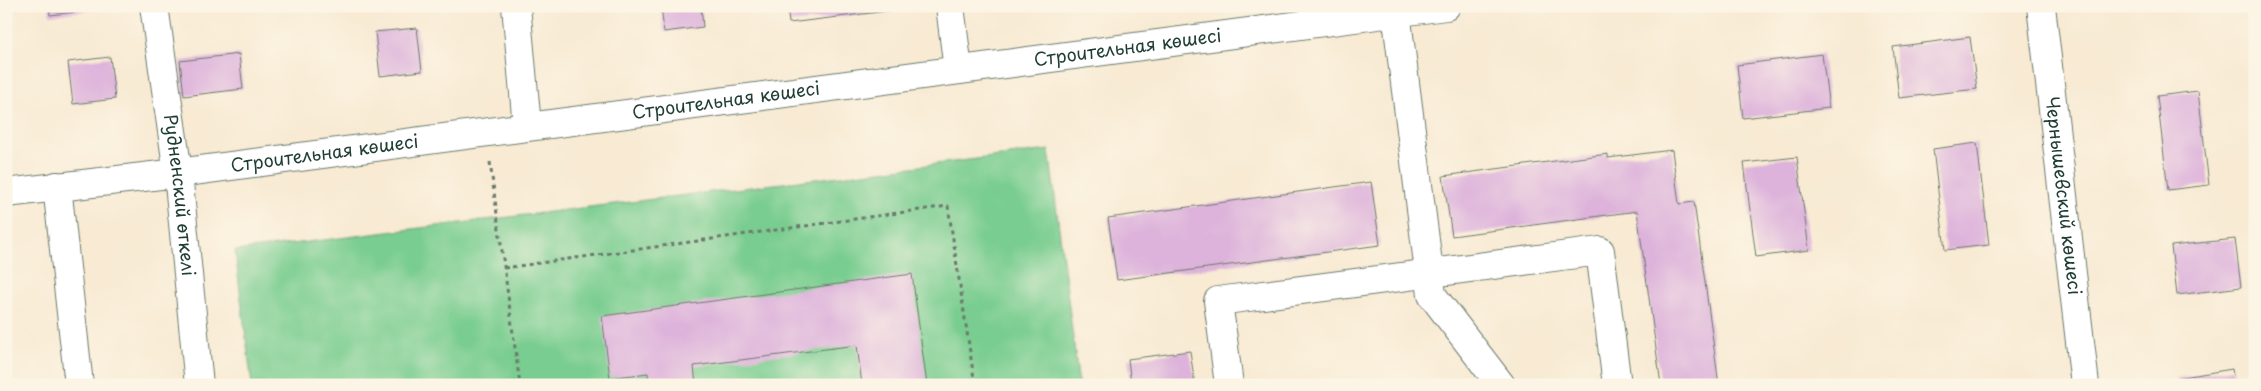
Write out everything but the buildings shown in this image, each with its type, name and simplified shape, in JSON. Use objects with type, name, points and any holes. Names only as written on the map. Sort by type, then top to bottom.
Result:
[{"type":"street","name":"Рудненский өткелі","points":[[154,6],[178,173],[199,385]]},
{"type":"street","points":[[516,6],[527,126]]},
{"type":"street","points":[[950,6],[958,70]]},
{"type":"street","name":"Строительная көшесі","points":[[6,193],[178,173],[958,70],[1285,13],[1396,12],[1446,6]]},
{"type":"street","name":"Чернышевский көшесі","points":[[2041,6],[2085,385]]},
{"type":"street","points":[[1396,12],[1432,295],[1502,385]]},
{"type":"street","points":[[57,186],[79,385]]},
{"type":"street","points":[[1229,385],[1218,301],[1600,251],[1617,385]]},
{"type":"path","points":[[486,132],[520,385]]},
{"type":"path","points":[[504,268],[948,206],[975,385]]},
{"type":"green space","points":[[1049,150],[1079,385],[252,385],[235,251]]}]
